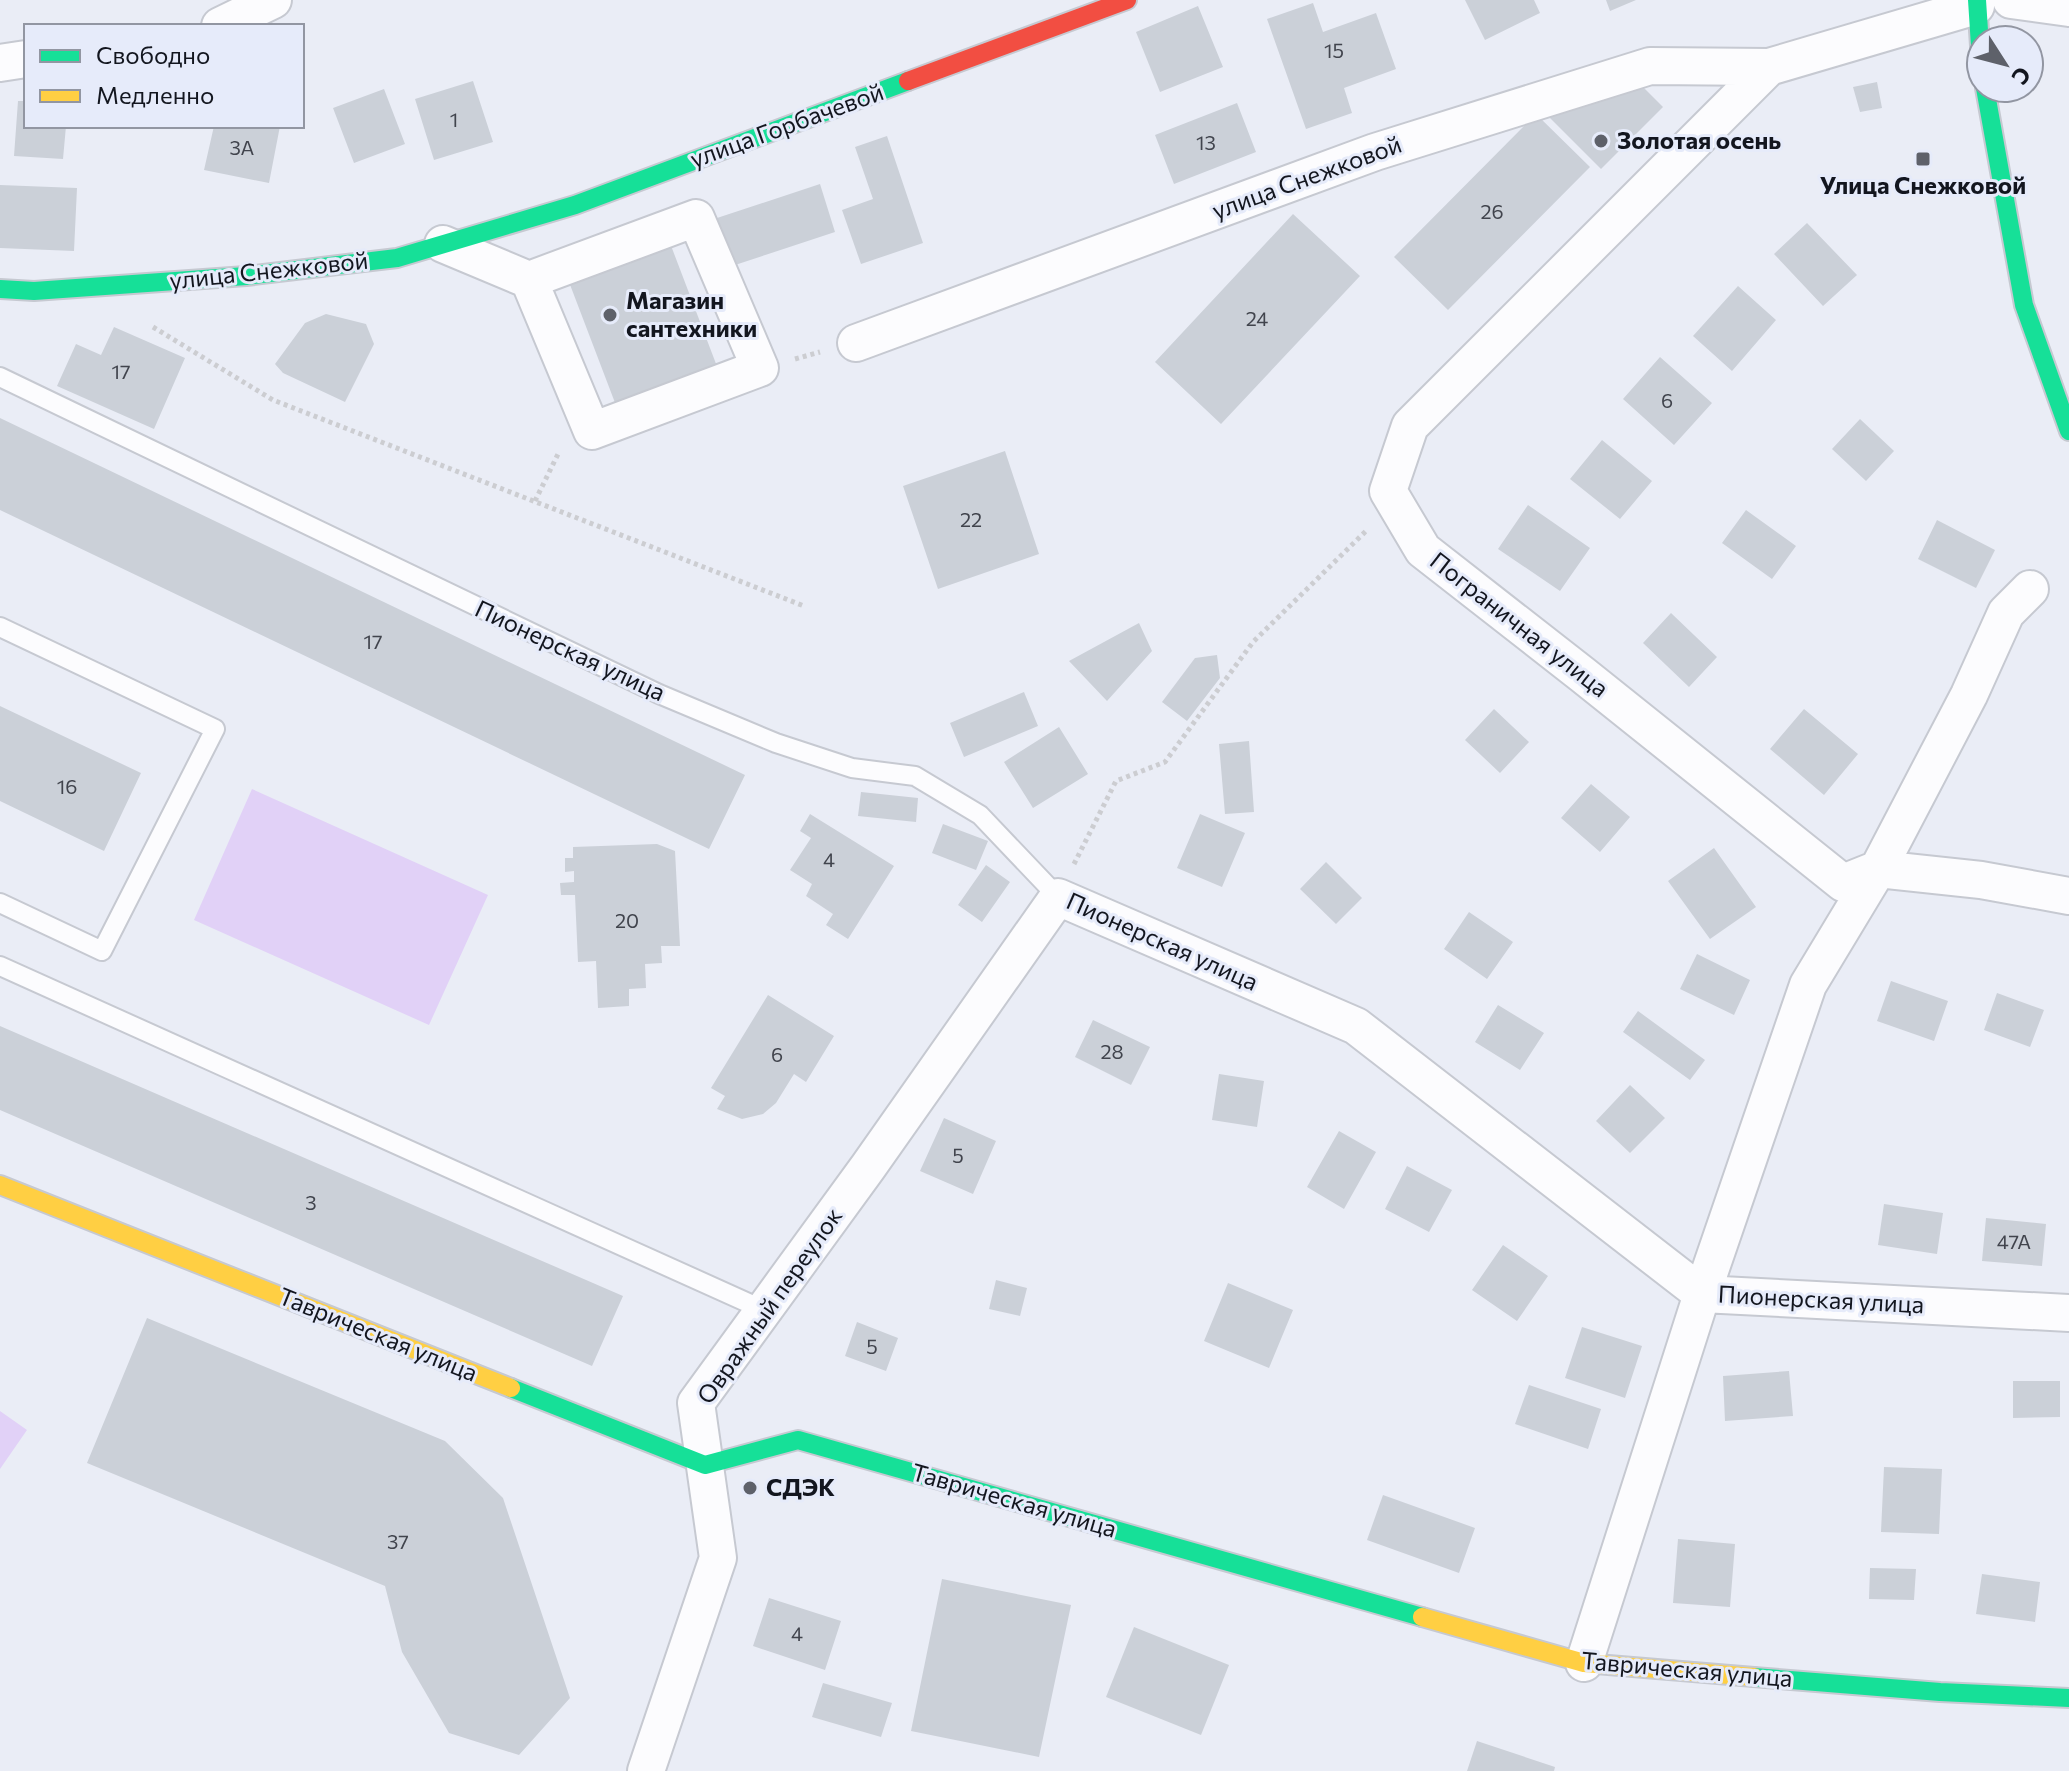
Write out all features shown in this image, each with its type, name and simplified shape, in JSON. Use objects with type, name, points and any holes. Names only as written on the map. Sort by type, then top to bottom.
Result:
[{"type":"main road","name":"улица Горбачевой","points":[[443,244],[575,205],[1127,0]]},
{"type":"main road","points":[[1989,24],[1993,4]]},
{"type":"main road","points":[[1988,104],[2024,305],[2069,431]]},
{"type":"main road","points":[[2031,242],[2037,288],[2069,379]]},
{"type":"main road","name":"улица Снежковой","points":[[0,289],[34,291],[246,276],[397,258],[443,244]]},
{"type":"main road","name":"Таврическая улица","points":[[0,1185],[705,1465],[798,1440],[1584,1663],[1940,1692],[2069,1698]]},
{"type":"street","points":[[224,24],[273,0]]},
{"type":"street","points":[[1395,502],[1388,491],[1410,426],[1769,67],[1993,4],[2069,8]]},
{"type":"street","points":[[0,63],[24,59]]},
{"type":"street","name":"улица Снежковой","points":[[856,343],[1375,152],[1650,66],[1769,67]]},
{"type":"street","points":[[443,244],[529,280],[696,218],[760,368],[592,431],[529,280]]},
{"type":"street","name":"Пограничная улица","points":[[1395,502],[1423,550],[1843,883],[1878,869],[1981,880],[2069,896]]},
{"type":"street","points":[[1584,1663],[1702,1294],[1808,985],[1878,869],[1969,695],[2006,613],[2030,589]]},
{"type":"street","name":"Пионерская улица","points":[[1058,897],[1356,1026],[1702,1294],[2069,1313]]},
{"type":"street","name":"Овражный переулок","points":[[646,1771],[718,1558],[696,1403],[868,1167],[1058,897]]},
{"type":"lane","name":"Пионерская улица","points":[[0,377],[659,694],[776,743],[852,768],[915,776],[980,815],[1058,897]]},
{"type":"lane","points":[[0,627],[215,729],[102,951],[0,903]]},
{"type":"lane","points":[[0,966],[764,1310]]},
{"type":"path","points":[[140,320],[273,400],[804,606]]},
{"type":"path","points":[[760,368],[856,343]]},
{"type":"path","points":[[535,501],[562,445],[592,431]]},
{"type":"path","points":[[1058,897],[1116,781],[1165,762],[1253,642],[1395,502]]},
{"type":"shaded area","points":[[252,789],[488,895],[429,1025],[194,920]]},
{"type":"shaded area","points":[[0,1411],[27,1430],[0,1469]]},
{"type":"building","points":[[1465,0],[1534,0],[1540,13],[1485,40]]},
{"type":"building","points":[[1606,0],[1636,0],[1610,11]]},
{"type":"building","points":[[1313,3],[1323,32],[1376,13],[1396,69],[1344,88],[1352,113],[1306,129],[1267,19]]},
{"type":"building","points":[[1198,6],[1223,67],[1160,92],[1136,32]]},
{"type":"building","name":"Золотая осень","points":[[1636,80],[1663,107],[1601,169],[1545,113]]},
{"type":"building","points":[[473,81],[493,142],[434,160],[415,99]]},
{"type":"building","points":[[1877,82],[1882,108],[1860,112],[1853,87]]},
{"type":"building","points":[[384,89],[405,144],[354,163],[333,108]]},
{"type":"building","points":[[18,101],[24,101],[24,128],[66,128],[63,159],[14,156]]},
{"type":"building","points":[[1237,103],[1256,152],[1174,184],[1155,135]]},
{"type":"building","points":[[1536,114],[1590,167],[1448,310],[1394,257]]},
{"type":"building","points":[[214,128],[280,128],[269,183],[204,170]]},
{"type":"building","points":[[887,136],[923,243],[861,264],[842,210],[873,199],[855,147]]},
{"type":"building","points":[[820,184],[835,232],[732,266],[717,218]]},
{"type":"building","points":[[0,185],[77,188],[74,251],[0,248]]},
{"type":"building","points":[[1293,214],[1360,276],[1221,424],[1155,362]]},
{"type":"building","points":[[1807,223],[1857,275],[1823,306],[1774,254]]},
{"type":"building","points":[[670,243],[718,369],[617,408],[569,282]]},
{"type":"building","points":[[1738,286],[1776,320],[1732,371],[1693,336]]},
{"type":"building","points":[[326,314],[366,324],[374,344],[345,402],[283,373],[275,364],[305,323]]},
{"type":"building","points":[[114,327],[185,358],[154,429],[57,386],[76,344],[101,355]]},
{"type":"building","points":[[1660,357],[1712,403],[1674,445],[1623,399]]},
{"type":"building","points":[[0,418],[745,775],[709,849],[0,510]]},
{"type":"building","points":[[1860,419],[1894,451],[1866,481],[1832,449]]},
{"type":"building","points":[[1602,440],[1652,481],[1620,519],[1570,479]]},
{"type":"building","points":[[1005,451],[1039,554],[938,589],[903,486]]},
{"type":"building","points":[[1528,505],[1590,548],[1560,591],[1498,549]]},
{"type":"building","points":[[1746,510],[1796,546],[1772,579],[1722,543]]},
{"type":"building","points":[[1937,520],[1995,550],[1976,588],[1918,559]]},
{"type":"building","points":[[1671,613],[1717,657],[1689,687],[1643,643]]},
{"type":"building","points":[[1139,623],[1152,651],[1107,701],[1069,661]]},
{"type":"building","points":[[1217,655],[1220,678],[1187,721],[1162,702],[1195,658]]},
{"type":"building","points":[[1024,692],[1038,726],[964,757],[950,723]]},
{"type":"building","points":[[0,706],[141,773],[104,851],[0,801]]},
{"type":"building","points":[[1494,709],[1529,742],[1500,773],[1465,740]]},
{"type":"building","points":[[1804,709],[1858,754],[1824,795],[1770,749]]},
{"type":"building","points":[[1059,727],[1088,774],[1033,808],[1004,762]]},
{"type":"building","points":[[1249,741],[1254,812],[1225,814],[1219,744]]},
{"type":"building","points":[[1591,784],[1630,817],[1600,852],[1561,818]]},
{"type":"building","points":[[861,792],[918,798],[916,822],[858,816]]},
{"type":"building","points":[[810,814],[894,866],[848,939],[826,925],[833,914],[806,896],[812,884],[790,870],[811,838],[800,831]]},
{"type":"building","points":[[1200,814],[1245,833],[1222,887],[1177,868]]},
{"type":"building","points":[[943,824],[988,841],[976,870],[932,853]]},
{"type":"building","points":[[657,844],[675,851],[680,946],[661,946],[662,963],[645,964],[646,988],[629,989],[629,1006],[598,1008],[596,961],[578,962],[575,895],[561,895],[560,883],[574,882],[574,871],[565,872],[565,858],[573,858],[573,847]]},
{"type":"building","points":[[1714,848],[1756,907],[1710,939],[1668,881]]},
{"type":"building","points":[[1326,862],[1362,898],[1336,924],[1300,889]]},
{"type":"building","points":[[986,865],[1010,882],[982,922],[958,905]]},
{"type":"building","points":[[1469,912],[1513,942],[1487,979],[1444,949]]},
{"type":"building","points":[[1697,954],[1750,980],[1734,1015],[1680,989]]},
{"type":"building","points":[[1891,981],[1948,1001],[1934,1041],[1877,1021]]},
{"type":"building","points":[[1997,993],[2044,1010],[2030,1047],[1984,1030]]},
{"type":"building","points":[[768,995],[834,1036],[806,1082],[794,1074],[776,1103],[763,1114],[742,1119],[717,1109],[725,1096],[711,1088]]},
{"type":"building","points":[[1498,1005],[1544,1033],[1520,1070],[1475,1042]]},
{"type":"building","points":[[1638,1011],[1705,1060],[1690,1080],[1623,1032]]},
{"type":"building","points":[[1093,1020],[1150,1047],[1131,1085],[1075,1057]]},
{"type":"building","points":[[0,1026],[623,1296],[592,1366],[0,1110]]},
{"type":"building","points":[[1219,1074],[1264,1081],[1257,1127],[1212,1120]]},
{"type":"building","points":[[1630,1085],[1665,1118],[1630,1153],[1596,1121]]},
{"type":"building","points":[[944,1118],[996,1141],[973,1194],[920,1171]]},
{"type":"building","points":[[1339,1131],[1376,1152],[1344,1209],[1307,1187]]},
{"type":"building","points":[[1407,1166],[1452,1190],[1429,1232],[1385,1209]]},
{"type":"building","points":[[1884,1204],[1943,1213],[1937,1254],[1878,1245]]},
{"type":"building","points":[[1986,1218],[2046,1224],[2042,1266],[1982,1261]]},
{"type":"building","points":[[1503,1245],[1548,1276],[1517,1321],[1472,1290]]},
{"type":"building","points":[[996,1280],[1027,1288],[1020,1316],[989,1309]]},
{"type":"building","points":[[1228,1283],[1293,1310],[1269,1368],[1204,1341]]},
{"type":"building","points":[[147,1318],[445,1441],[503,1498],[570,1698],[519,1755],[449,1733],[402,1652],[385,1586],[87,1463]]},
{"type":"building","points":[[857,1322],[898,1338],[886,1371],[845,1356]]},
{"type":"building","points":[[1582,1327],[1642,1346],[1625,1398],[1565,1378]]},
{"type":"building","points":[[1789,1371],[1793,1416],[1725,1421],[1723,1376]]},
{"type":"building","points":[[2013,1381],[2060,1381],[2060,1417],[2013,1418]]},
{"type":"building","points":[[1529,1385],[1601,1409],[1588,1449],[1515,1424]]},
{"type":"building","points":[[1884,1467],[1942,1469],[1939,1534],[1881,1532]]},
{"type":"building","points":[[1383,1495],[1475,1528],[1459,1573],[1367,1540]]},
{"type":"building","points":[[1678,1539],[1735,1544],[1730,1607],[1673,1603]]},
{"type":"building","points":[[1870,1568],[1916,1569],[1914,1600],[1869,1599]]},
{"type":"building","points":[[1982,1574],[2040,1582],[2035,1622],[1976,1614]]},
{"type":"building","points":[[942,1579],[1071,1605],[1039,1757],[911,1731]]},
{"type":"building","points":[[769,1598],[841,1621],[825,1670],[753,1646]]},
{"type":"building","points":[[1134,1627],[1229,1665],[1201,1735],[1106,1697]]},
{"type":"building","points":[[823,1683],[892,1703],[881,1737],[812,1717]]},
{"type":"building","points":[[1477,1741],[1555,1767],[1554,1771],[1467,1771]]},
{"type":"traffic: fast","points":[[1977,0],[1979,24]]},
{"type":"traffic: fast","points":[[0,289],[34,291],[246,276],[397,258],[575,205],[908,81]]},
{"type":"traffic: fast","points":[[1988,104],[2024,305],[2069,431]]},
{"type":"traffic: fast","points":[[511,1388],[705,1465],[798,1440],[1422,1617]]},
{"type":"traffic: fast","points":[[1754,1677],[1940,1692],[2069,1698]]},
{"type":"traffic: slow","points":[[0,1185],[511,1388]]},
{"type":"traffic: slow","points":[[1422,1617],[1584,1663],[1754,1677]]},
{"type":"traffic: jam","points":[[908,81],[1127,0]]},
{"type":"place","name":"Золотая осень","points":[[1601,141]]},
{"type":"place","name":"Улица Снежковой","points":[[1923,159]]},
{"type":"place","name":"Магазин сантехники","points":[[610,315]]},
{"type":"place","name":"СДЭК","points":[[750,1488]]}]
